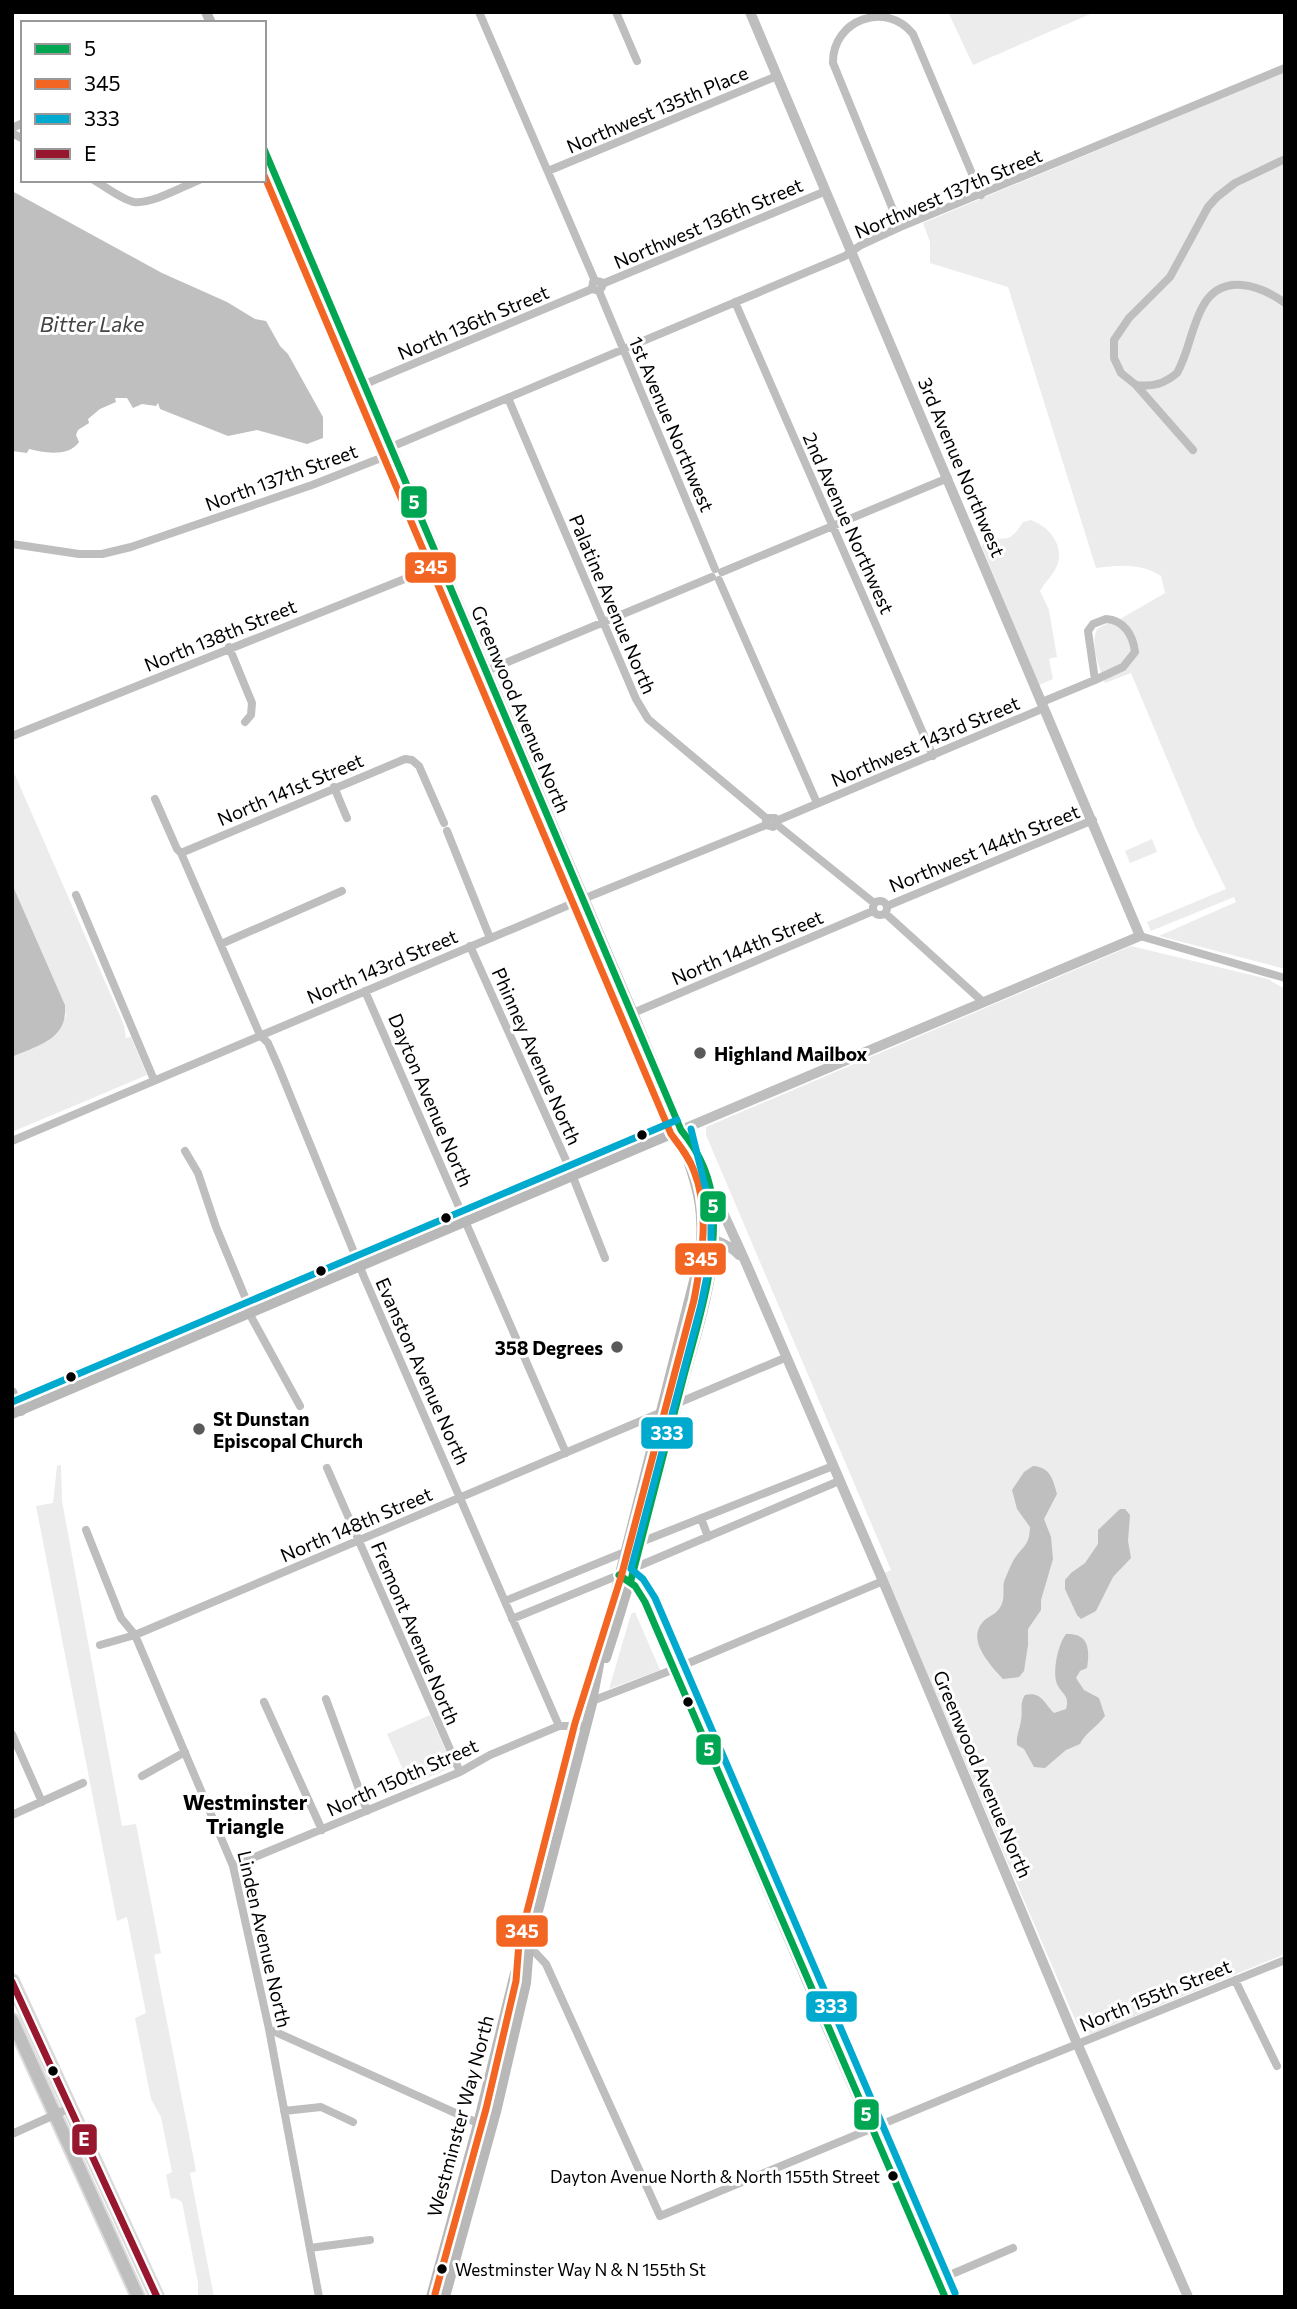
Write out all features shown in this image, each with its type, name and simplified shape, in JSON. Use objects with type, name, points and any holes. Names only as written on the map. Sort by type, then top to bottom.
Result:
[{"type":"highway","points":[[12,1981],[157,2297]]},
{"type":"highway","points":[[12,2020],[138,2297]]},
{"type":"main road","name":"Greenwood Avenue North","points":[[266,153],[681,1130],[702,1222]]},
{"type":"main road","name":"Greenwood Avenue North","points":[[681,1130],[693,1142],[710,1189]]},
{"type":"main road","points":[[16,1412],[681,1130]]},
{"type":"main road","name":"Westminster Way North","points":[[445,2297],[491,2129],[526,1983],[529,1946],[585,1726],[631,1580],[707,1288],[714,1240],[714,1213],[710,1189]]},
{"type":"main road","name":"Westminster Way North","points":[[592,1701],[619,1575],[696,1276],[702,1222]]},
{"type":"main road","name":"Westminster Way North","points":[[431,2297],[515,1973],[529,1946]]},
{"type":"street","name":"1st Avenue Northwest","points":[[479,12],[817,803]]},
{"type":"street","points":[[616,12],[637,61]]},
{"type":"street","name":"3rd Avenue Northwest","points":[[750,12],[1140,936]]},
{"type":"street","points":[[900,227],[833,63],[837,40],[847,28],[857,22],[887,15],[899,19],[913,34],[981,195]]},
{"type":"street","name":"Northwest 137th Street","points":[[624,349],[852,251],[900,227],[1285,68]]},
{"type":"street","name":"Northwest 135th Place","points":[[548,171],[777,76]]},
{"type":"street","points":[[1193,450],[1136,385],[1121,373],[1114,358],[1114,340],[1119,330],[1170,277],[1212,202],[1235,183],[1285,159]]},
{"type":"street","points":[[97,182],[137,202],[151,200],[194,182]]},
{"type":"street","name":"Northwest 136th Street","points":[[597,286],[826,191]]},
{"type":"street","points":[[1136,385],[1158,385],[1177,373],[1203,305],[1218,291],[1238,285],[1251,285],[1262,288],[1285,303]]},
{"type":"street","name":"North 136th Street","points":[[365,384],[597,286]]},
{"type":"street","name":"2nd Avenue Northwest","points":[[735,302],[933,756]]},
{"type":"street","name":"North 137th Street","points":[[12,544],[79,554],[102,554],[131,547],[312,485],[381,457],[391,447],[624,349]]},
{"type":"street","name":"Palatine Avenue North","points":[[508,398],[636,699],[648,719],[771,822]]},
{"type":"street","points":[[485,671],[948,478]]},
{"type":"street","name":"North 138th Street","points":[[12,736],[394,583],[439,562]]},
{"type":"street","name":"Northwest 143rd Street","points":[[817,803],[933,756],[1123,667],[1135,652],[1131,638],[1123,625],[1116,620],[1102,620],[1093,624],[1088,631],[1095,680]]},
{"type":"street","points":[[229,647],[252,703],[251,715],[245,722]]},
{"type":"street","name":"North 141st Street","points":[[181,853],[291,808],[399,759],[412,760],[419,766],[490,938]]},
{"type":"street","points":[[334,787],[347,818]]},
{"type":"street","name":"Evanston Avenue North","points":[[155,799],[261,1035],[268,1043],[360,1266],[559,1726]]},
{"type":"street","name":"North 143rd Street","points":[[12,1141],[470,946],[817,803]]},
{"type":"street","name":"Northwest 144th Street","points":[[886,909],[1093,820]]},
{"type":"street","points":[[771,822],[874,907],[878,915],[886,909],[983,1002]]},
{"type":"street","points":[[221,944],[342,891]]},
{"type":"street","points":[[76,895],[154,1080]]},
{"type":"street","name":"North 144th Street","points":[[633,1013],[874,907]]},
{"type":"street","points":[[681,1130],[1140,936],[1285,978]]},
{"type":"street","name":"Phinney Avenue North","points":[[470,946],[573,1176],[605,1258]]},
{"type":"street","name":"Dayton Avenue North","points":[[365,991],[566,1454]]},
{"type":"street","points":[[185,1151],[200,1179],[248,1304],[249,1313],[300,1406]]},
{"type":"street","name":"Greenwood Avenue North","points":[[710,1189],[787,1357],[1077,2044],[1188,2297]]},
{"type":"street","name":"Greenwood Avenue North","points":[[702,1222],[706,1234],[733,1249],[746,1264]]},
{"type":"street","points":[[678,1403],[787,1357]]},
{"type":"street","points":[[12,1392],[16,1412]]},
{"type":"street","name":"North 148th Street","points":[[100,1645],[135,1635],[662,1412]]},
{"type":"street","points":[[641,1542],[833,1466]]},
{"type":"street","name":"Fremont Avenue North","points":[[327,1468],[460,1772]]},
{"type":"street","points":[[800,1479],[806,1496]]},
{"type":"street","points":[[634,1567],[839,1481]]},
{"type":"street","points":[[701,1518],[708,1537]]},
{"type":"street","name":"Linden Avenue North","points":[[86,1530],[121,1618],[135,1635],[233,1866],[269,2029],[319,2297]]},
{"type":"street","points":[[505,1601],[625,1552]]},
{"type":"street","points":[[512,1619],[619,1575],[631,1580],[638,1588],[945,2297]]},
{"type":"street","points":[[592,1701],[883,1581]]},
{"type":"street","points":[[326,1699],[367,1811]]},
{"type":"street","points":[[264,1702],[321,1830]]},
{"type":"street","name":"North 150th Street","points":[[233,1866],[460,1772],[489,1755],[559,1726],[585,1726]]},
{"type":"street","points":[[12,1734],[42,1802]]},
{"type":"street","points":[[142,1776],[185,1752]]},
{"type":"street","points":[[12,1815],[83,1783]]},
{"type":"street","name":"North 155th Street","points":[[529,1946],[546,1964],[660,2216],[1283,1961]]},
{"type":"street","points":[[1283,1961],[1285,1971]]},
{"type":"street","points":[[1235,1980],[1277,2066]]},
{"type":"street","points":[[269,2029],[491,2129]]},
{"type":"street","points":[[12,2134],[72,2107]]},
{"type":"street","points":[[284,2110],[321,2107],[353,2122]]},
{"type":"street","points":[[310,2248],[370,2240]]},
{"type":"street","points":[[938,2280],[1013,2248]]},
{"type":"shaded area","points":[[948,12],[1095,12],[973,65]]},
{"type":"shaded area","points":[[1285,72],[1285,969],[1159,936],[1236,902],[1234,897],[1151,931],[1147,922],[1226,889],[1196,828],[1131,673],[1105,683],[1096,656],[1094,642],[1097,629],[1115,622],[1165,593],[1161,576],[1138,567],[1096,568],[1008,287],[930,263],[930,242],[923,223]]},
{"type":"shaded area","points":[[1031,520],[1050,533],[1059,553],[1056,568],[1040,591],[1049,610],[1057,657],[1049,659],[1053,679],[1039,685],[982,547],[983,543],[990,540],[1008,538],[1023,522]]},
{"type":"shaded area","points":[[12,768],[124,1025],[126,1038],[131,1037],[147,1075],[12,1132],[12,1057],[48,1041],[66,1016],[65,1005],[12,884]]},
{"type":"shaded area","points":[[1152,839],[1157,852],[1130,863],[1125,851]]},
{"type":"shaded area","points":[[1131,946],[1268,979],[1285,989],[1285,1954],[1091,2034],[1085,2033],[1077,2024],[884,1573],[891,1570],[706,1135],[706,1127]]},
{"type":"shaded area","points":[[61,1465],[62,1501],[122,1826],[136,1824],[161,1953],[154,1955],[196,2171],[190,2173],[214,2297],[198,2297],[198,2283],[182,2202],[171,2199],[166,2175],[172,2172],[161,2117],[151,2099],[135,2018],[146,2013],[127,1917],[117,1921],[36,1506],[53,1503],[57,1466]]},
{"type":"shaded area","points":[[635,1612],[660,1670],[609,1689],[631,1614]]},
{"type":"shaded area","points":[[430,1715],[453,1767],[410,1785],[387,1734]]},
{"type":"water","name":"Bitter Lake","points":[[12,191],[162,273],[227,302],[255,319],[266,321],[323,417],[323,438],[307,444],[257,430],[228,436],[160,409],[158,403],[156,406],[142,404],[133,408],[127,398],[115,398],[116,402],[100,409],[88,419],[89,423],[78,430],[76,435],[79,442],[75,447],[56,453],[29,449],[27,453],[12,451]]},
{"type":"water","points":[[12,884],[65,1005],[65,1017],[62,1026],[49,1040],[12,1057]]},
{"type":"water","points":[[1033,1466],[1047,1471],[1057,1494],[1044,1519],[1051,1537],[1053,1559],[1041,1600],[1041,1610],[1028,1629],[1024,1671],[1019,1677],[1003,1679],[982,1653],[977,1638],[978,1630],[1001,1605],[1005,1579],[1013,1560],[1028,1540],[1030,1527],[1017,1509],[1012,1490],[1024,1472]]},
{"type":"water","points":[[1120,1509],[1125,1509],[1130,1515],[1128,1541],[1131,1558],[1113,1577],[1096,1611],[1081,1619],[1065,1589],[1065,1580],[1085,1563],[1098,1544],[1098,1530]]},
{"type":"water","points":[[1066,1634],[1074,1634],[1084,1639],[1088,1649],[1087,1668],[1080,1671],[1076,1678],[1084,1690],[1099,1698],[1105,1716],[1080,1744],[1066,1750],[1045,1768],[1034,1767],[1024,1749],[1017,1745],[1022,1702],[1025,1695],[1030,1694],[1042,1699],[1054,1713],[1066,1709],[1066,1698],[1057,1684],[1055,1673],[1058,1651]]},
{"type":"transit line","name":"5","points":[[266,154],[681,1130],[699,1157],[710,1186],[713,1207],[712,1251],[705,1294],[631,1580]]},
{"type":"transit line","name":"345","points":[[266,180],[671,1134],[692,1166],[702,1202],[702,1251],[694,1300],[621,1577],[575,1723],[519,1943],[516,1981],[486,2109],[435,2294]]},
{"type":"transit line","name":"333","points":[[12,1402],[677,1120]]},
{"type":"transit line","name":"333","points":[[691,1129],[711,1210],[711,1256],[701,1305],[631,1569],[643,1579],[655,1598],[955,2293]]},
{"type":"transit line","name":"5","points":[[619,1575],[635,1586],[645,1602],[945,2297]]},
{"type":"transit line","name":"E","points":[[12,1982],[157,2297]]},
{"type":"place","name":"Highland Mailbox","points":[[700,1053]]},
{"type":"place","name":"358 Degrees","points":[[617,1347]]},
{"type":"place","name":"St Dunstan Episcopal Church","points":[[199,1429]]},
{"type":"place","name":"Dayton Avenue North & North 155th Street","points":[[893,2176]]},
{"type":"place","name":"Westminster Way N & N 155th St","points":[[442,2269]]},
{"type":"district","name":"Westminster Triangle","points":[[245,1813]]}]
